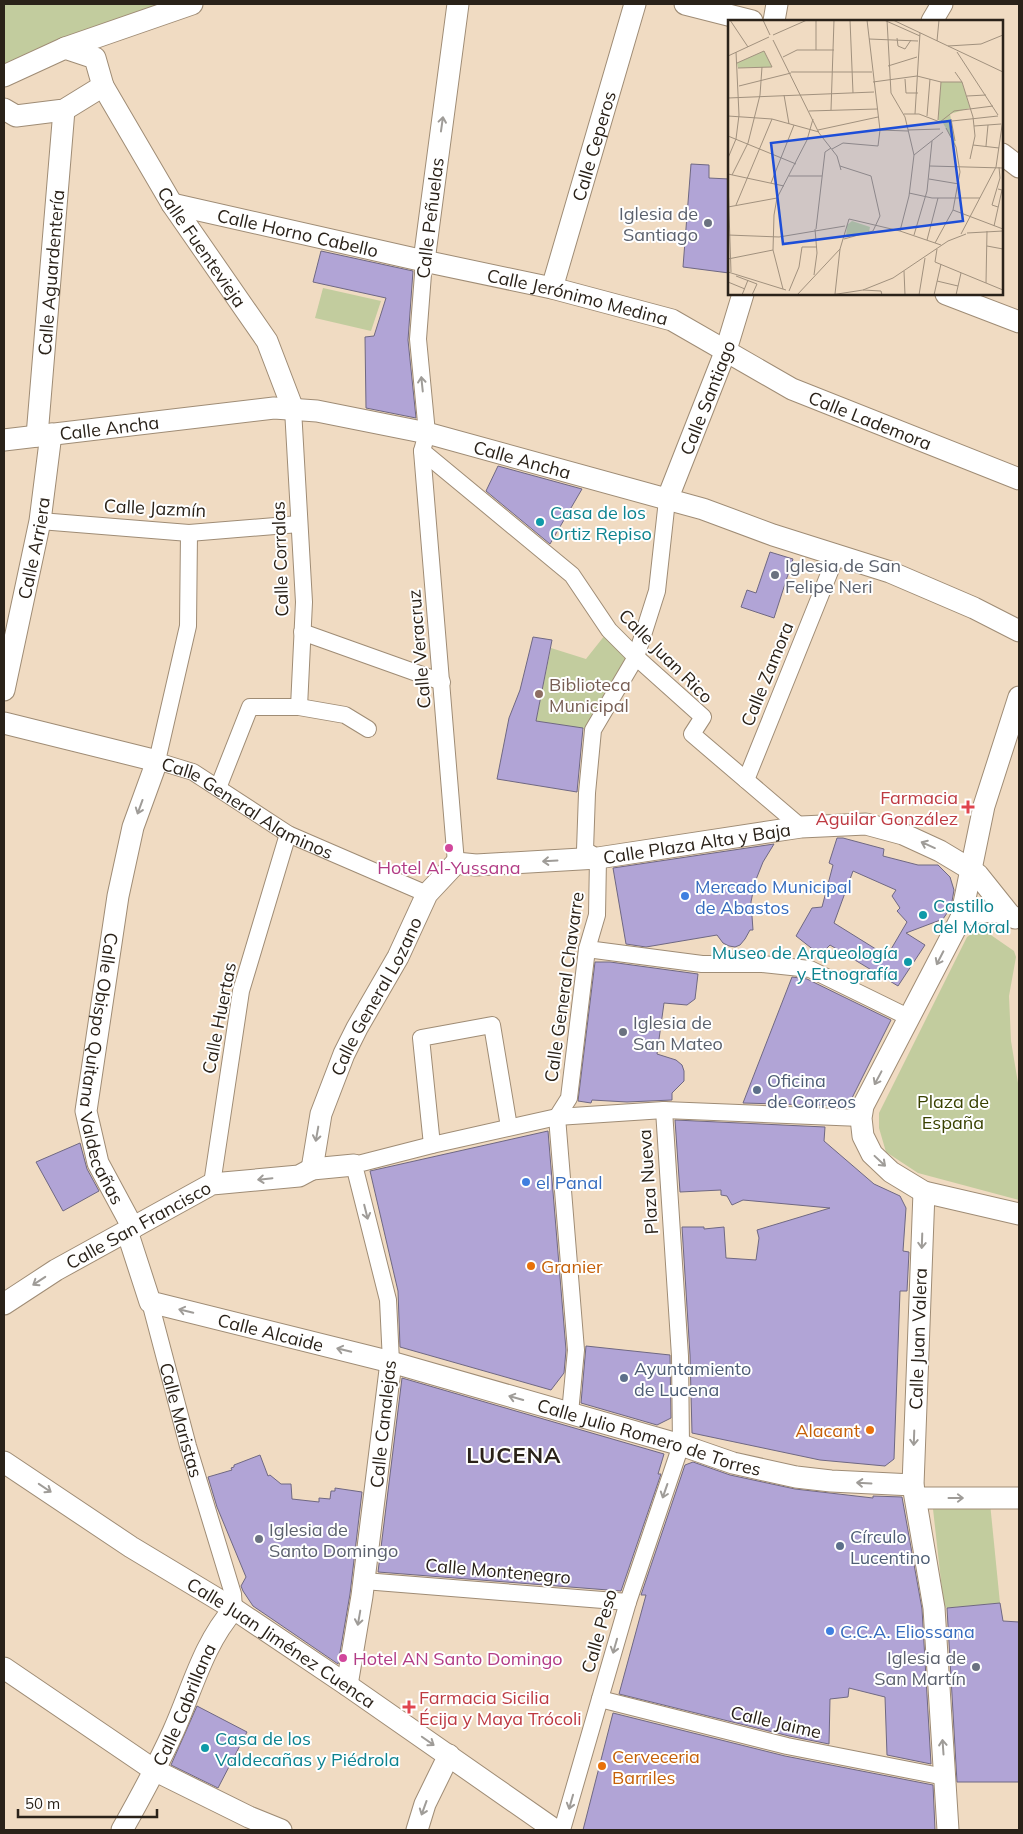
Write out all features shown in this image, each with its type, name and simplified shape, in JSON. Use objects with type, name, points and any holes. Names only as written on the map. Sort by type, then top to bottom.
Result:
[{"type":"street","points":[[4,76],[65,48],[192,4]]},
{"type":"street","name":"Calle Peñuelas","points":[[425,442],[418,339],[424,261],[458,4]]},
{"type":"street","name":"Calle Ceperos","points":[[552,288],[635,4]]},
{"type":"street","points":[[685,4],[748,20]]},
{"type":"street","points":[[774,20],[777,4]]},
{"type":"street","points":[[933,20],[942,4]]},
{"type":"street","name":"Calle Fuentevieja","points":[[65,48],[95,58],[103,86],[172,204],[267,341],[293,409]]},
{"type":"street","points":[[4,109],[16,116],[64,110],[103,86]]},
{"type":"street","name":"Calle Aguardentería","points":[[44,435],[64,110]]},
{"type":"street","points":[[1003,155],[1019,167]]},
{"type":"street","name":"Calle Horno Cabello","points":[[172,204],[424,261]]},
{"type":"street","name":"Calle Jerónimo Medina","points":[[424,261],[552,288],[672,320],[726,350]]},
{"type":"street","name":"Calle Santiago","points":[[668,500],[726,350],[743,295]]},
{"type":"street","points":[[949,295],[1019,322]]},
{"type":"street","name":"Calle Lademora","points":[[726,350],[792,389],[1019,479]]},
{"type":"street","name":"Calle Ancha","points":[[4,440],[274,408],[317,411],[425,442],[703,509],[772,535],[890,572],[974,608],[1019,631]]},
{"type":"street","name":"Calle Corralas","points":[[293,409],[298,524],[304,602],[299,707]]},
{"type":"street","name":"Calle Arriera","points":[[4,690],[40,521],[44,435]]},
{"type":"street","name":"Calle Juan Rico","points":[[425,442],[572,575],[609,630],[702,717],[692,734],[802,827]]},
{"type":"street","name":"Calle Veracruz","points":[[425,442],[456,863]]},
{"type":"street","points":[[598,858],[585,850],[587,793],[593,730],[636,657],[657,591],[668,500]]},
{"type":"street","name":"Calle Jazmín","points":[[40,521],[189,532],[298,524]]},
{"type":"street","points":[[157,761],[188,626],[189,532]]},
{"type":"street","name":"Calle Zamora","points":[[746,780],[837,554]]},
{"type":"street","points":[[302,632],[442,682]]},
{"type":"street","points":[[1019,697],[984,806],[961,918],[863,1106],[861,1118],[863,1136],[872,1154],[891,1172],[924,1192],[1019,1214]]},
{"type":"street","points":[[218,788],[250,707],[299,707],[345,715],[368,729]]},
{"type":"street","name":"Calle General Alaminos","points":[[4,722],[193,772],[288,834],[427,894]]},
{"type":"street","name":"Calle Obispo Quitana Valdecañas","points":[[130,1229],[98,1163],[86,1110],[118,896],[133,826],[157,761]]},
{"type":"street","name":"Calle Plaza Alta y Baja","points":[[456,863],[476,866],[598,858],[802,827],[866,824],[903,834],[940,851],[970,869],[978,875],[1015,918]]},
{"type":"street","name":"Calle Huertas","points":[[212,1184],[240,991],[288,834]]},
{"type":"street","name":"Calle General Chavarre","points":[[557,1117],[569,1098],[587,949],[597,915],[598,858]]},
{"type":"street","points":[[427,894],[456,863]]},
{"type":"street","name":"Calle General Lozano","points":[[312,1169],[320,1121],[326,1099],[352,1036],[398,957],[427,894]]},
{"type":"street","points":[[961,918],[970,912],[990,912],[1015,918]]},
{"type":"street","points":[[587,949],[702,964],[762,964],[810,969],[910,1018]]},
{"type":"street","points":[[432,1145],[421,1038],[492,1025],[509,1128]]},
{"type":"street","points":[[664,1110],[861,1118]]},
{"type":"street","name":"Plaza Nueva","points":[[354,1165],[432,1145],[557,1117],[664,1110],[680,1356],[681,1445]]},
{"type":"street","points":[[557,1117],[576,1350],[570,1413]]},
{"type":"street","name":"Calle San Francisco","points":[[4,1304],[56,1270],[212,1184],[299,1176],[312,1169],[354,1165]]},
{"type":"street","name":"Calle Canalejas","points":[[347,1685],[364,1581],[391,1362],[388,1300],[354,1165]]},
{"type":"street","name":"Calle Juan Valera","points":[[924,1192],[914,1492],[934,1608],[948,1830]]},
{"type":"street","name":"Calle Maristas","points":[[130,1229],[188,1446],[233,1594],[234,1609]]},
{"type":"street","name":"Calle Alcaide","points":[[150,1302],[391,1362]]},
{"type":"street","name":"Calle Julio Romero de Torres","points":[[391,1362],[681,1445],[733,1463],[796,1477],[914,1492],[1019,1498]]},
{"type":"street","name":"Calle Peso","points":[[562,1830],[628,1602],[681,1445]]},
{"type":"street","name":"Calle Juan Jiménez Cuenca","points":[[4,1462],[132,1547],[234,1609],[555,1830]]},
{"type":"street","name":"Calle Montenegro","points":[[364,1581],[628,1602]]},
{"type":"street","name":"Calle Cabrillana","points":[[122,1830],[174,1731],[206,1652],[224,1620],[234,1609]]},
{"type":"street","points":[[4,1668],[154,1770],[249,1818],[281,1830]]},
{"type":"street","name":"Calle Jaime","points":[[600,1699],[787,1746],[945,1777]]},
{"type":"street","points":[[417,1830],[425,1804],[449,1756]]},
{"type":"green space","points":[[4,4],[192,4],[4,76]]},
{"type":"green space","points":[[323,288],[381,301],[371,331],[315,318]]},
{"type":"green space","points":[[609,630],[636,657],[593,730],[536,721],[551,648],[586,659]]},
{"type":"green space","name":"Plaza de España","points":[[977,930],[988,933],[1014,951],[1016,957],[1009,996],[1011,1041],[1019,1089],[1019,1200],[918,1173],[886,1152],[879,1128],[879,1113],[967,937]]},
{"type":"green space","points":[[990,1503],[1000,1603],[944,1608],[933,1509]]},
{"type":"building","name":"Iglesia de Santiago","points":[[691,164],[709,165],[709,178],[728,179],[728,273],[683,267]]},
{"type":"building","points":[[321,251],[413,271],[408,340],[416,418],[366,408],[365,337],[374,336],[386,298],[313,282]]},
{"type":"building","name":"Casa de los Ortiz Repiso","points":[[498,466],[582,489],[550,544],[486,491]]},
{"type":"building","name":"Iglesia de San Felipe Neri","points":[[770,552],[793,559],[774,618],[741,607],[747,590],[756,593]]},
{"type":"building","points":[[533,637],[552,640],[536,721],[583,728],[577,792],[497,779],[509,718],[520,690]]},
{"type":"building","name":"Castillo del Moral","points":[[837,838],[843,838],[884,849],[883,856],[918,865],[938,865],[950,877],[954,890],[951,907],[943,919],[906,933],[925,945],[898,986],[830,945],[820,955],[796,936],[812,908],[822,907],[833,865],[829,863]],"holes":[[[853,871],[896,890],[892,896],[900,908],[897,911],[907,922],[887,956],[834,923]]]},
{"type":"building","name":"Mercado Municipal de Abastos","points":[[774,844],[763,862],[755,882],[751,902],[753,930],[750,930],[740,945],[735,947],[729,946],[723,943],[717,935],[646,947],[626,944],[613,868]]},
{"type":"building","name":"Iglesia de San Mateo","points":[[595,962],[610,962],[698,974],[695,999],[687,1005],[664,1003],[657,1054],[676,1060],[682,1065],[684,1071],[684,1081],[672,1093],[672,1100],[627,1102],[592,1100],[591,1103],[578,1101]]},
{"type":"building","points":[[792,977],[807,979],[891,1020],[848,1106],[743,1103]]},
{"type":"building","points":[[675,1120],[825,1127],[824,1141],[874,1184],[900,1196],[906,1208],[903,1251],[909,1252],[907,1291],[900,1291],[894,1459],[885,1466],[820,1460],[692,1433],[690,1355],[682,1227],[704,1227],[704,1229],[724,1227],[726,1258],[756,1260],[759,1238],[757,1230],[830,1208],[743,1200],[732,1205],[727,1196],[721,1195],[721,1190],[680,1192]]},
{"type":"building","points":[[548,1131],[566,1350],[564,1373],[551,1390],[400,1347],[398,1291],[370,1171]]},
{"type":"building","points":[[80,1143],[87,1169],[99,1191],[63,1211],[36,1162]]},
{"type":"building","name":"Ayuntamiento de Lucena","points":[[586,1346],[670,1355],[671,1418],[657,1425],[581,1403]]},
{"type":"building","points":[[402,1378],[664,1454],[658,1474],[661,1474],[621,1591],[378,1572]]},
{"type":"building","points":[[260,1455],[268,1476],[270,1475],[281,1484],[291,1484],[292,1499],[319,1502],[319,1498],[330,1499],[331,1491],[335,1491],[335,1488],[362,1492],[350,1594],[338,1664],[253,1606],[241,1586],[246,1577],[217,1507],[208,1477],[232,1470],[231,1468],[234,1465]]},
{"type":"building","points":[[693,1462],[730,1475],[795,1489],[873,1498],[873,1496],[902,1497],[922,1609],[931,1764],[887,1755],[885,1697],[849,1688],[848,1697],[830,1699],[829,1744],[619,1694],[646,1595],[641,1595],[685,1465]]},
{"type":"building","points":[[1000,1603],[1003,1621],[1019,1622],[1019,1782],[957,1782],[947,1608]]},
{"type":"building","name":"Casa de los Valdecañas y Piédrola","points":[[197,1706],[247,1732],[218,1788],[171,1765]]},
{"type":"building","points":[[613,1713],[785,1756],[933,1785],[935,1830],[583,1830]]},
{"type":"place","name":"Iglesia de Santiago","points":[[708,223]]},
{"type":"place","name":"Casa de los Ortiz Repiso","points":[[540,522]]},
{"type":"place","name":"Iglesia de San Felipe Neri","points":[[775,575]]},
{"type":"place","name":"Biblioteca Municipal","points":[[539,694]]},
{"type":"place","name":"Farmacia Aguilar González","points":[[968,807]]},
{"type":"place","name":"Hotel Al-Yussana","points":[[449,848]]},
{"type":"place","name":"Mercado Municipal de Abastos","points":[[685,896]]},
{"type":"place","name":"Castillo del Moral","points":[[923,915]]},
{"type":"place","name":"Museo de Arqueología y Etnografía","points":[[908,962]]},
{"type":"place","name":"Iglesia de San Mateo","points":[[623,1032]]},
{"type":"place","name":"Oficina de Correos","points":[[757,1090]]},
{"type":"place","name":"el Panal","points":[[526,1182]]},
{"type":"place","name":"Granier","points":[[531,1266]]},
{"type":"place","name":"Ayuntamiento de Lucena","points":[[624,1378]]},
{"type":"place","name":"Alacant","points":[[870,1430]]},
{"type":"place","name":"Iglesia de Santo Domingo","points":[[259,1539]]},
{"type":"place","name":"Círculo Lucentino","points":[[840,1546]]},
{"type":"place","name":"C.C.A. Eliossana","points":[[830,1631]]},
{"type":"place","name":"Hotel AN Santo Domingo","points":[[343,1658]]},
{"type":"place","name":"Iglesia de San Martín","points":[[976,1667]]},
{"type":"place","name":"Farmacia Sicilia Écija y Maya Trócoli","points":[[409,1707]]},
{"type":"place","name":"Casa de los Valdecañas y Piédrola","points":[[205,1748]]},
{"type":"place","name":"Cerveceria Barriles","points":[[602,1766]]},
{"type":"district","name":"LUCENA","points":[[514,1455]]}]
